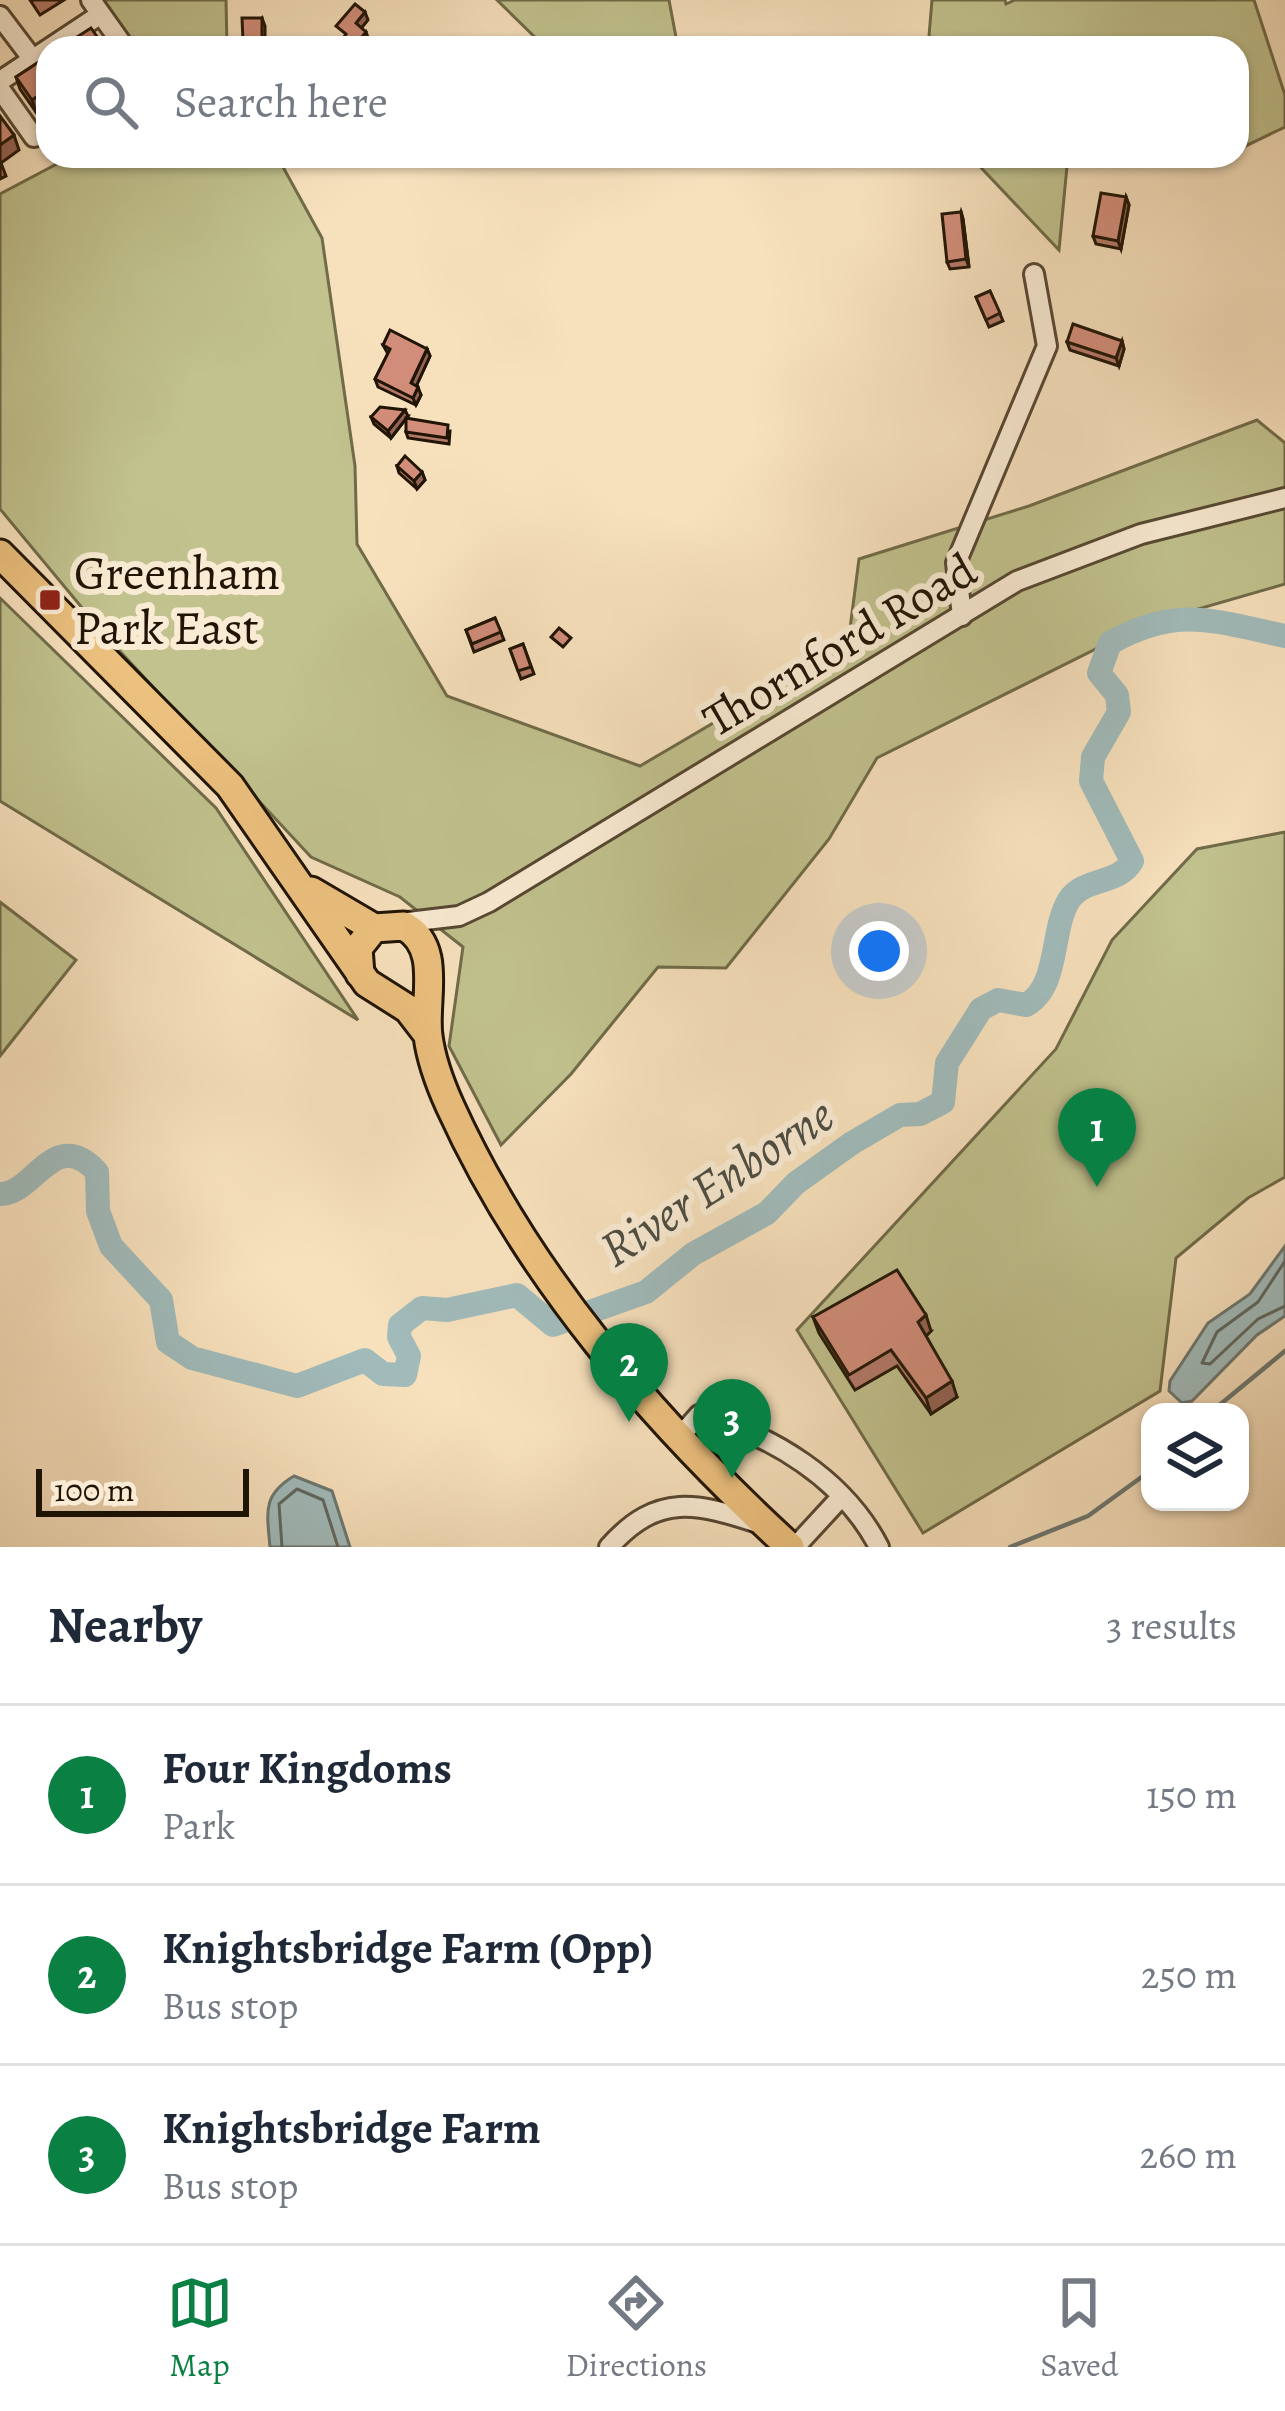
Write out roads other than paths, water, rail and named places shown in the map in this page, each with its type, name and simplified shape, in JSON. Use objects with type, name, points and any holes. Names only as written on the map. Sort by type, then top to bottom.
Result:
[{"type":"highway","points":[[0,554],[230,786],[360,974],[388,994],[428,1035]]},
{"type":"highway","points":[[292,874],[330,905],[383,926],[412,930],[427,961],[428,1035],[464,1138],[598,1343],[677,1440],[793,1547]]},
{"type":"highway","points":[[360,974],[358,948],[383,926]]},
{"type":"highway","points":[[388,994],[416,985],[427,961]]},
{"type":"street","points":[[58,36],[96,7],[117,36]]},
{"type":"street","points":[[0,16],[31,57]]},
{"type":"street","points":[[36,53],[0,85],[36,136]]},
{"type":"street","points":[[962,616],[956,563],[1047,346],[1034,274]]},
{"type":"street","name":"Thornford Road","points":[[383,926],[459,916],[1017,581],[1142,534],[1285,498]]},
{"type":"street","name":"Thornford Road","points":[[427,961],[459,916]]},
{"type":"street","points":[[677,1440],[704,1416],[770,1443],[862,1514],[879,1547]]},
{"type":"street","points":[[694,1507],[722,1486]]},
{"type":"street","points":[[793,1547],[842,1496]]},
{"type":"street","points":[[609,1547],[638,1516],[694,1507],[766,1525]]},
{"type":"water","points":[[1285,1246],[1285,1316],[1257,1335],[1192,1401],[1182,1403],[1169,1391],[1170,1381],[1208,1323],[1250,1294]]},
{"type":"water","points":[[294,1476],[332,1491],[350,1547],[270,1547],[269,1506],[276,1490]]},
{"type":"waterway","name":"River Enborne","points":[[0,1194],[12,1191],[56,1159],[82,1159],[97,1172],[98,1211],[111,1246],[161,1300],[168,1342],[192,1358],[297,1386],[365,1360],[383,1374],[405,1375],[409,1356],[399,1337],[400,1325],[422,1308],[447,1310],[517,1295],[553,1325],[646,1292],[693,1254],[767,1213],[796,1183],[852,1143],[900,1115],[920,1114],[943,1102],[947,1063],[981,1009],[998,1000],[1026,1005],[1037,996],[1050,972],[1069,900],[1083,888],[1119,874],[1132,861],[1091,781],[1093,757],[1119,712],[1117,695],[1099,673],[1110,643],[1176,620],[1216,622],[1285,636]]},
{"type":"waterway","points":[[1222,1403],[1285,1351]]},
{"type":"waterway","points":[[1010,1547],[1088,1516],[1141,1478]]},
{"type":"place","name":"Greenham Park East","points":[[50,600]]},
{"type":"place","name":"Four Kingdoms","points":[[1097,1187]]},
{"type":"place","name":"Knightsbridge Farm (Opp)","points":[[629,1422]]},
{"type":"place","name":"Knightsbridge Farm","points":[[732,1478]]}]
